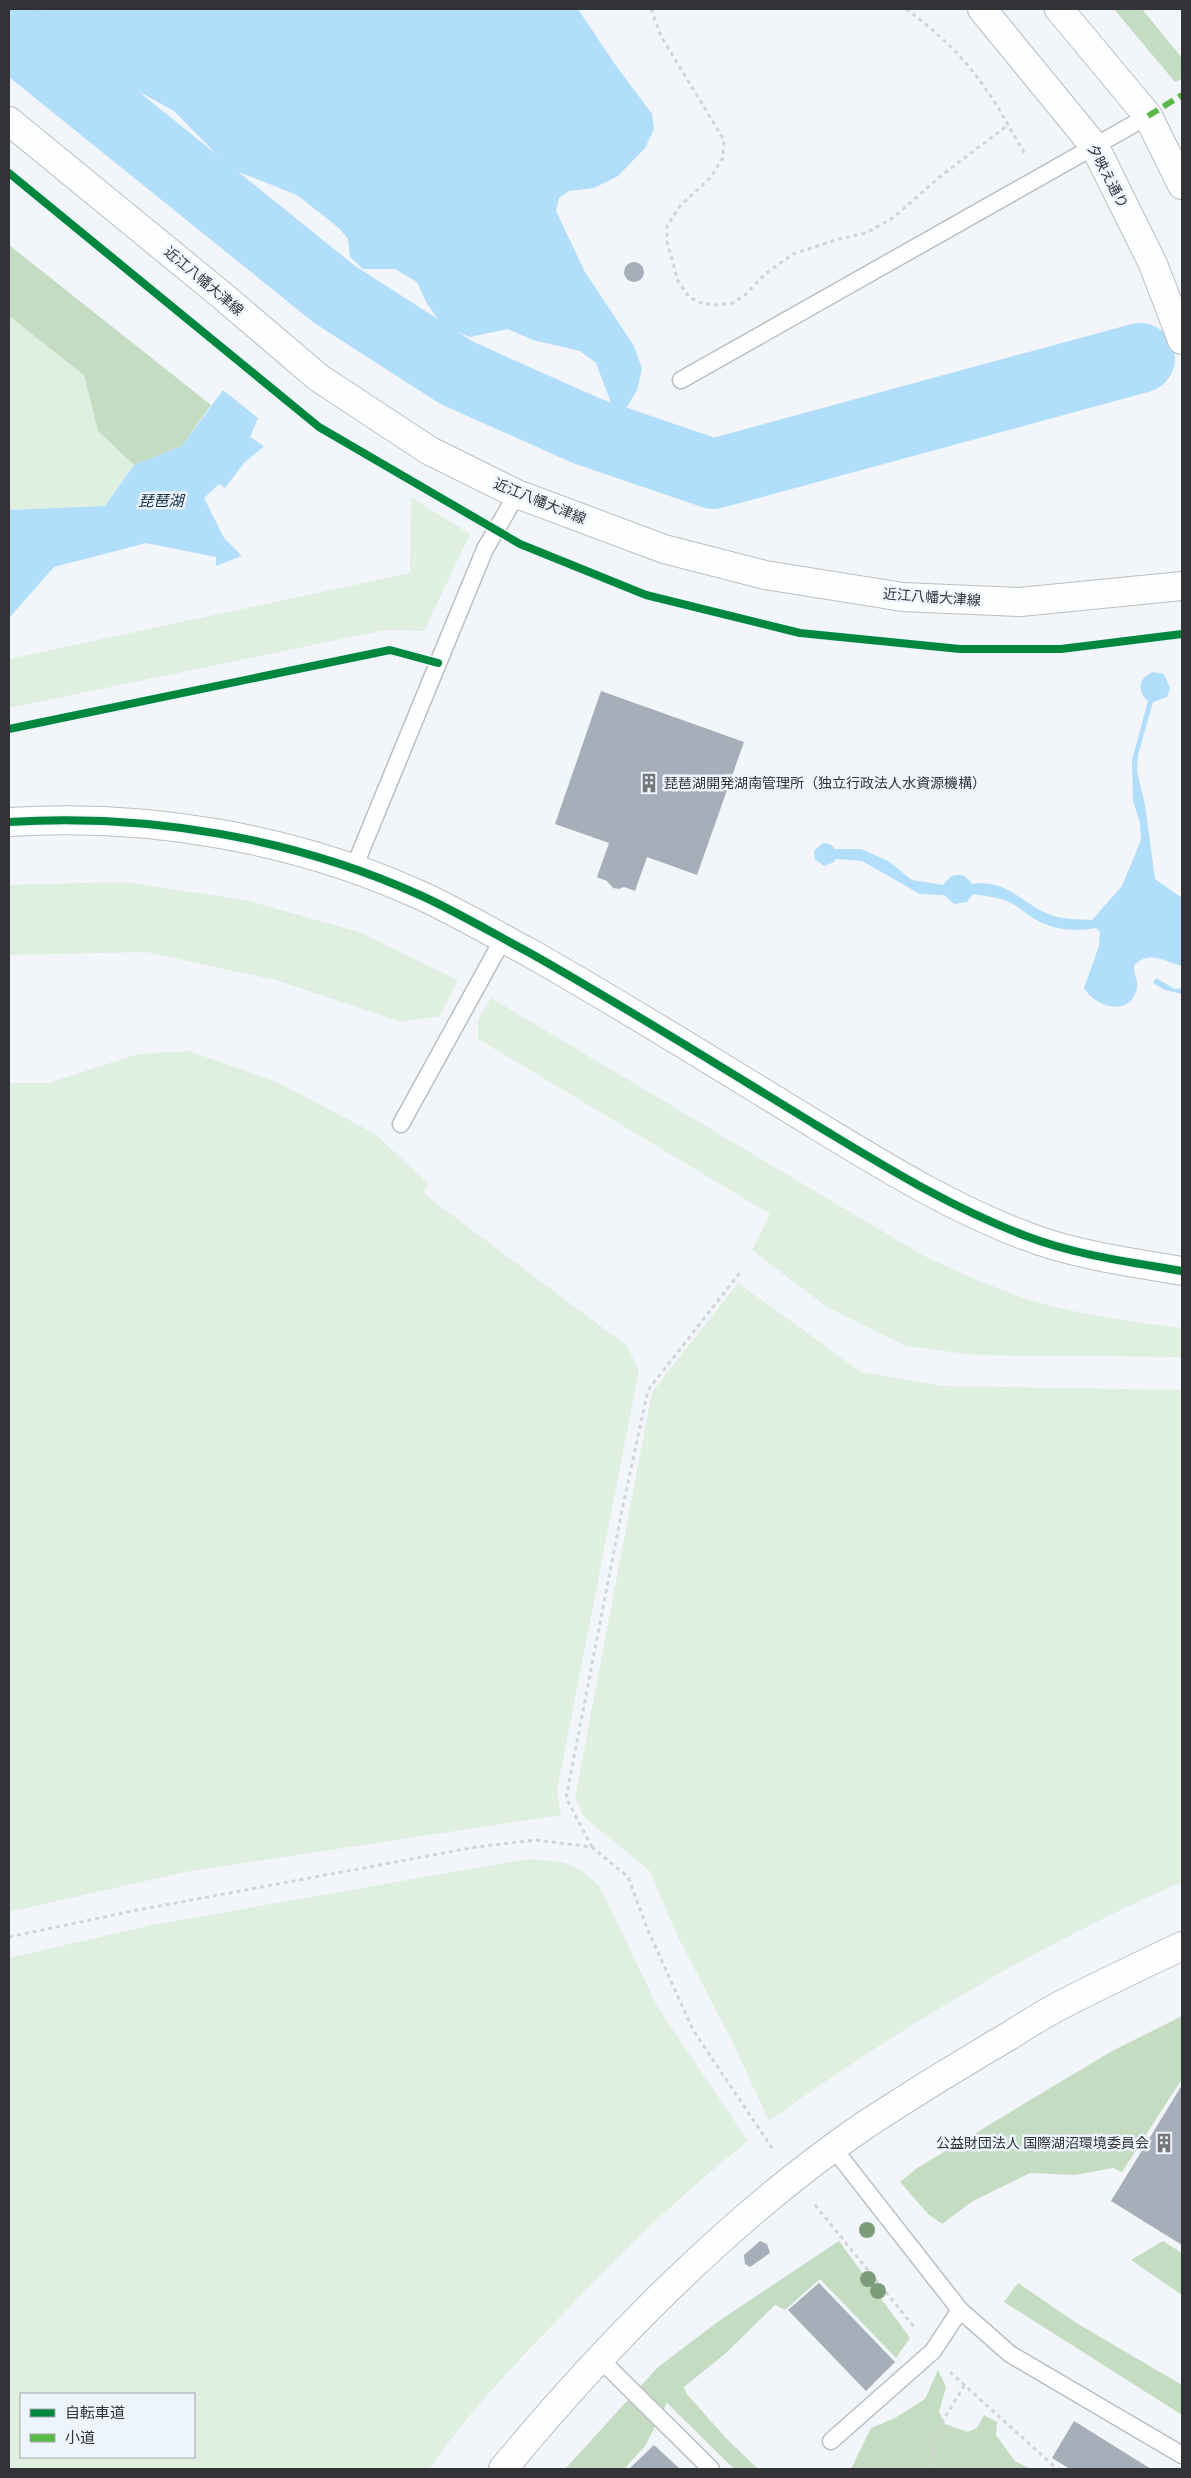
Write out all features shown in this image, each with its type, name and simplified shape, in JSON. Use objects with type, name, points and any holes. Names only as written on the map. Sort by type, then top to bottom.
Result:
[{"type":"street","name":"夕映え通り","points":[[982,9],[1095,147],[1153,264],[1182,340]]},
{"type":"street","points":[[1059,9],[1148,116],[1182,185]]},
{"type":"street","name":"近江八幡大津線","points":[[9,122],[319,378],[430,451],[517,494],[664,549],[765,575],[903,597],[1020,602],[1182,586]]},
{"type":"street","points":[[9,822],[58,819],[192,829],[259,841],[353,870],[420,895],[503,938],[590,987],[920,1186],[974,1215],[1029,1238],[1083,1253],[1182,1271]]},
{"type":"street","points":[[503,2469],[544,2420],[635,2322],[727,2236],[794,2178],[868,2124],[968,2060],[1059,2006],[1182,1946]]},
{"type":"lane","points":[[681,380],[1148,116]]},
{"type":"lane","points":[[353,870],[485,549],[517,494]]},
{"type":"lane","points":[[401,1124],[503,938]]},
{"type":"lane","points":[[834,2149],[960,2310],[1010,2354],[1182,2455]]},
{"type":"lane","points":[[832,2440],[933,2351],[960,2310]]},
{"type":"lane","points":[[601,2360],[711,2469]]},
{"type":"path","points":[[651,9],[661,36],[724,140],[723,158],[710,178],[680,206],[668,226],[667,242],[678,281],[688,297],[701,303],[733,303],[746,294],[765,274],[793,254],[839,239],[866,233],[894,217],[942,175],[1008,125]]},
{"type":"path","points":[[906,9],[923,21],[956,53],[984,86],[1040,178]]},
{"type":"path","points":[[742,1270],[648,1390],[622,1510],[566,1798],[592,1847],[628,1876],[646,1928],[693,2030],[744,2109],[778,2157]]},
{"type":"path","points":[[9,1937],[133,1911],[476,1847],[536,1840],[592,1847]]},
{"type":"path","points":[[930,2469],[933,2442],[945,2416],[964,2386]]},
{"type":"path","points":[[1047,2462],[1058,2469]]},
{"type":"green space","points":[[1114,9],[1142,9],[1182,58],[1182,79],[1175,82]]},
{"type":"green space","points":[[9,245],[211,405],[182,446],[134,465],[98,431],[84,375],[9,316]]},
{"type":"green space","points":[[9,316],[84,375],[98,431],[134,465],[105,506],[9,510]]},
{"type":"green space","points":[[411,497],[470,534],[424,631],[385,630],[9,708],[9,659],[410,573]]},
{"type":"green space","points":[[124,882],[245,900],[359,932],[458,980],[440,1016],[401,1022],[276,980],[146,952],[9,955],[9,885]]},
{"type":"green space","points":[[491,998],[924,1256],[993,1287],[1036,1302],[1127,1321],[1182,1328],[1182,1357],[975,1355],[906,1346],[827,1307],[752,1250],[770,1214],[478,1039],[478,1020]]},
{"type":"green space","points":[[189,1051],[277,1082],[375,1134],[428,1183],[424,1194],[627,1346],[639,1370],[557,1791],[561,1815],[185,1872],[9,1912],[9,1083],[49,1083],[138,1054]]},
{"type":"green space","points":[[738,1283],[861,1372],[942,1386],[1182,1390],[1182,1882],[1094,1923],[971,1989],[902,2031],[769,2121],[732,2041],[677,1935],[649,1870],[585,1818],[575,1798],[652,1392]]},
{"type":"green space","points":[[527,1859],[559,1862],[575,1867],[600,1887],[657,2006],[748,2141],[676,2202],[587,2289],[494,2388],[429,2469],[9,2469],[9,1958],[152,1925]]},
{"type":"green space","points":[[1182,2016],[1182,2079],[1122,2172],[1113,2168],[1075,2175],[1030,2173],[973,2201],[942,2224],[928,2214],[900,2182],[917,2168],[1112,2051]]},
{"type":"green space","points":[[839,2241],[910,2338],[896,2358],[820,2279],[785,2310],[775,2305],[726,2353],[684,2387],[686,2393],[725,2437],[758,2469],[734,2469],[667,2403],[645,2446],[624,2469],[565,2469],[658,2367],[719,2321]]},
{"type":"green space","points":[[1163,2241],[1182,2253],[1182,2295],[1131,2260]]},
{"type":"green space","points":[[1018,2283],[1078,2324],[1182,2385],[1182,2415],[1004,2302]]},
{"type":"green space","points":[[938,2370],[946,2387],[939,2412],[945,2424],[968,2432],[977,2428],[984,2415],[997,2422],[996,2435],[1015,2461],[1031,2469],[851,2469],[871,2428],[895,2418],[925,2399]]},
{"type":"water","points":[[17,9],[578,9],[614,63],[652,114],[654,129],[645,148],[618,176],[594,188],[569,191],[559,198],[556,211],[585,272],[634,346],[642,369],[637,390],[627,407],[613,408],[596,363],[580,351],[533,340],[508,329],[470,337],[442,325],[426,302],[417,282],[395,269],[363,269],[350,257],[348,239],[339,228],[297,195],[231,169],[174,111],[68,52],[31,26]]},
{"type":"water","name":"琵琶湖","points":[[223,390],[258,418],[250,437],[264,446],[244,463],[225,488],[219,484],[204,498],[224,538],[242,556],[216,566],[216,557],[146,543],[54,567],[9,618],[9,510],[105,506],[134,465],[182,446]]},
{"type":"water","points":[[1154,672],[1164,674],[1170,688],[1167,697],[1153,702],[1138,755],[1137,771],[1145,805],[1155,879],[1182,898],[1182,966],[1151,957],[1134,965],[1137,988],[1132,1000],[1125,1004],[1110,1006],[1102,1004],[1095,1000],[1084,988],[1099,946],[1100,932],[1096,928],[1071,930],[1048,925],[1033,918],[1011,903],[988,896],[973,894],[967,902],[954,904],[944,895],[920,894],[862,861],[836,859],[834,862],[824,866],[815,859],[814,851],[823,843],[830,844],[835,849],[861,849],[888,861],[912,880],[943,885],[950,877],[963,876],[972,884],[984,883],[1003,888],[1036,908],[1057,917],[1092,920],[1122,886],[1141,840],[1140,823],[1133,801],[1132,760],[1148,701],[1142,693],[1142,680]]},
{"type":"water","points":[[1156,978],[1175,989],[1182,988],[1182,994],[1165,990],[1153,983]]},
{"type":"building","points":[[634,262],[641,265],[644,272],[641,279],[634,282],[627,279],[624,272],[627,265]]},
{"type":"building","name":"琵琶湖開発湖南管理所（独立行政法人水資源機構）","points":[[601,691],[744,742],[697,875],[647,857],[635,891],[624,887],[619,889],[613,888],[607,881],[597,877],[609,843],[555,824]]},
{"type":"building","name":"公益財団法人 国際湖沼環境委員会","points":[[1182,2085],[1182,2245],[1111,2201]]},
{"type":"building","points":[[760,2241],[767,2244],[770,2253],[750,2267],[745,2264],[744,2255]]},
{"type":"building","points":[[819,2283],[895,2362],[866,2391],[788,2310]]},
{"type":"building","points":[[1074,2421],[1151,2469],[1070,2469],[1052,2458]]},
{"type":"building","points":[[654,2445],[680,2469],[629,2469]]},
{"type":"waterway","points":[[9,32],[334,294],[457,373],[587,431],[713,474],[1140,358]]},
{"type":"marked path","points":[[1148,116],[1182,95]]},
{"type":"cycle path","points":[[9,173],[319,427],[520,544],[646,595],[800,633],[960,649],[1061,649],[1182,634]]},
{"type":"cycle path","points":[[9,729],[390,650],[438,663]]},
{"type":"cycle path","points":[[9,822],[61,820],[167,826],[220,834],[272,845],[323,859],[373,876],[422,896],[463,916],[530,953],[638,1016],[867,1156],[971,1213],[1045,1243],[1103,1257],[1182,1271]]},
{"type":"place","name":"琵琶湖開発湖南管理所（独立行政法人水資源機構）","points":[[649,783]]},
{"type":"place","name":"公益財団法人 国際湖沼環境委員会","points":[[1164,2143]]}]
